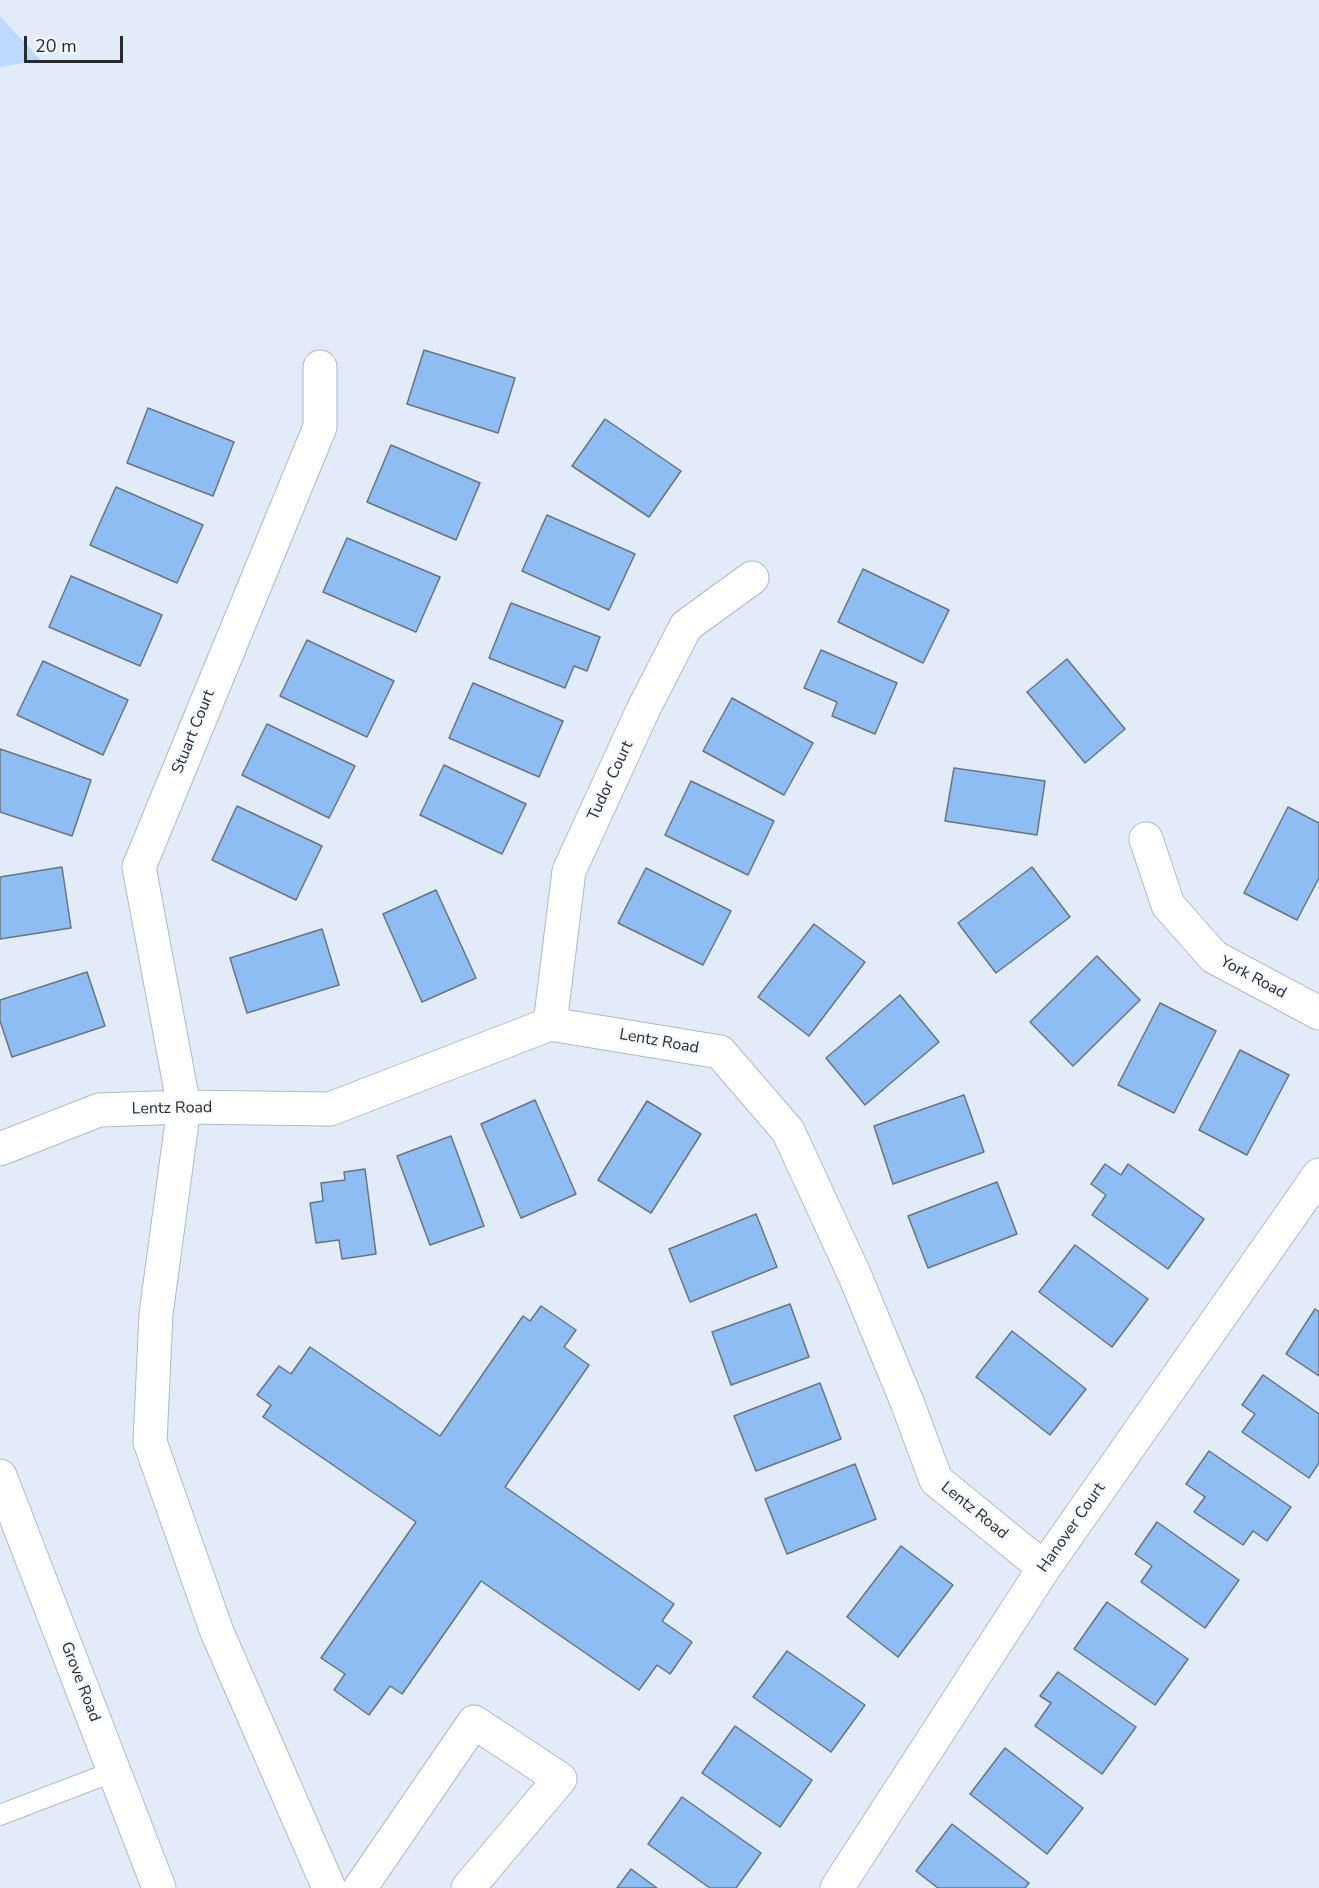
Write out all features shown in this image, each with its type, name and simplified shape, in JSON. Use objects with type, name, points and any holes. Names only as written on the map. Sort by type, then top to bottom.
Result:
[{"type":"street","name":"Stuart Court","points":[[320,367],[321,427],[139,867],[184,1107],[156,1314],[150,1442],[217,1632],[329,1888]]},
{"type":"street","name":"Tudor Court","points":[[550,1024],[569,871],[643,711],[686,626],[752,578]]},
{"type":"street","name":"York Road","points":[[1146,839],[1168,905],[1214,957],[1319,1013]]},
{"type":"street","name":"Lentz Road","points":[[0,1149],[99,1110],[184,1107],[330,1109],[550,1024],[720,1052],[788,1131],[855,1276],[907,1402],[936,1480],[1044,1568]]},
{"type":"street","name":"Hanover Court","points":[[837,1888],[1044,1568],[1319,1175]]},
{"type":"street","name":"Grove Road","points":[[0,1476],[159,1888]]},
{"type":"street","points":[[360,1888],[474,1722],[560,1779],[468,1888]]},
{"type":"lane","points":[[0,1815],[115,1771]]},
{"type":"shaded area","points":[[0,16],[41,60],[0,67]]},
{"type":"building","points":[[424,350],[515,378],[498,433],[407,404]]},
{"type":"building","points":[[148,408],[234,442],[213,496],[127,463]]},
{"type":"building","points":[[605,419],[681,471],[649,517],[572,466]]},
{"type":"building","points":[[391,445],[480,483],[456,540],[367,502]]},
{"type":"building","points":[[116,487],[203,525],[177,583],[90,545]]},
{"type":"building","points":[[547,515],[635,554],[609,610],[522,571]]},
{"type":"building","points":[[347,538],[440,577],[416,632],[323,592]]},
{"type":"building","points":[[863,569],[949,610],[923,663],[838,622]]},
{"type":"building","points":[[71,576],[162,615],[140,666],[49,627]]},
{"type":"building","points":[[511,603],[600,637],[587,671],[574,666],[565,688],[489,658]]},
{"type":"building","points":[[307,640],[394,681],[367,737],[280,696]]},
{"type":"building","points":[[821,650],[897,683],[875,734],[832,716],[837,702],[804,688]]},
{"type":"building","points":[[1067,659],[1125,729],[1085,763],[1027,692]]},
{"type":"building","points":[[43,661],[128,700],[103,755],[17,715]]},
{"type":"building","points":[[473,683],[563,721],[539,777],[449,738]]},
{"type":"building","points":[[732,698],[813,743],[784,795],[703,751]]},
{"type":"building","points":[[267,724],[355,766],[329,818],[242,775]]},
{"type":"building","points":[[0,749],[91,780],[72,836],[0,812]]},
{"type":"building","points":[[444,765],[526,804],[502,854],[420,815]]},
{"type":"building","points":[[954,768],[1045,781],[1037,835],[945,821]]},
{"type":"building","points":[[691,781],[774,821],[748,875],[665,835]]},
{"type":"building","points":[[237,806],[322,846],[296,900],[212,860]]},
{"type":"building","points":[[1288,807],[1319,823],[1319,878],[1297,920],[1244,893]]},
{"type":"building","points":[[62,867],[71,928],[0,939],[0,877]]},
{"type":"building","points":[[1032,867],[1070,917],[996,973],[958,923]]},
{"type":"building","points":[[646,868],[731,911],[703,965],[618,923]]},
{"type":"building","points":[[436,890],[476,978],[422,1002],[383,914]]},
{"type":"building","points":[[814,924],[865,962],[809,1036],[758,997]]},
{"type":"building","points":[[322,929],[339,985],[247,1013],[230,958]]},
{"type":"building","points":[[1097,956],[1140,1000],[1073,1066],[1030,1022]]},
{"type":"building","points":[[87,972],[105,1026],[12,1057],[0,1021],[0,1000]]},
{"type":"building","points":[[900,995],[939,1042],[865,1105],[826,1058]]},
{"type":"building","points":[[1160,1003],[1216,1031],[1174,1113],[1118,1085]]},
{"type":"building","points":[[1240,1050],[1289,1075],[1247,1155],[1199,1130]]},
{"type":"building","points":[[964,1095],[984,1152],[893,1184],[874,1126]]},
{"type":"building","points":[[535,1100],[576,1194],[521,1218],[481,1124]]},
{"type":"building","points":[[647,1101],[701,1134],[651,1213],[598,1180]]},
{"type":"building","points":[[451,1136],[484,1226],[430,1245],[397,1156]]},
{"type":"building","points":[[1105,1164],[1121,1175],[1128,1164],[1204,1219],[1168,1269],[1092,1215],[1106,1195],[1091,1184]]},
{"type":"building","points":[[365,1169],[376,1254],[342,1259],[339,1240],[316,1243],[310,1203],[323,1201],[321,1183],[345,1180],[344,1172]]},
{"type":"building","points":[[997,1182],[1017,1234],[928,1268],[908,1216]]},
{"type":"building","points":[[756,1214],[777,1267],[690,1302],[669,1249]]},
{"type":"building","points":[[1075,1245],[1148,1299],[1112,1347],[1039,1292]]},
{"type":"building","points":[[790,1304],[809,1357],[731,1385],[712,1332]]},
{"type":"building","points":[[541,1306],[576,1330],[564,1347],[589,1365],[505,1487],[674,1604],[662,1621],[692,1642],[670,1674],[657,1665],[639,1690],[481,1581],[402,1694],[390,1686],[369,1715],[334,1690],[345,1674],[321,1658],[416,1522],[263,1417],[271,1405],[257,1395],[279,1366],[291,1374],[310,1347],[440,1436],[523,1316],[530,1321]]},
{"type":"building","points":[[1315,1309],[1319,1312],[1319,1376],[1286,1354]]},
{"type":"building","points":[[1012,1331],[1086,1389],[1050,1435],[976,1377]]},
{"type":"building","points":[[1263,1375],[1319,1414],[1319,1463],[1309,1478],[1242,1432],[1255,1414],[1242,1405]]},
{"type":"building","points":[[820,1383],[841,1439],[756,1471],[734,1416]]},
{"type":"building","points":[[1209,1451],[1291,1507],[1267,1541],[1253,1531],[1243,1545],[1194,1512],[1205,1497],[1186,1484]]},
{"type":"building","points":[[855,1464],[876,1519],[787,1554],[765,1499]]},
{"type":"building","points":[[1157,1522],[1239,1580],[1205,1628],[1141,1582],[1152,1566],[1135,1554]]},
{"type":"building","points":[[901,1546],[953,1585],[898,1657],[847,1617]]},
{"type":"building","points":[[1107,1602],[1188,1659],[1155,1705],[1074,1649]]},
{"type":"building","points":[[787,1651],[865,1705],[831,1752],[753,1697]]},
{"type":"building","points":[[1058,1672],[1136,1727],[1102,1774],[1035,1726],[1051,1703],[1040,1696]]},
{"type":"building","points":[[735,1726],[812,1780],[780,1827],[702,1773]]},
{"type":"building","points":[[1005,1748],[1083,1808],[1047,1854],[970,1794]]},
{"type":"building","points":[[682,1797],[761,1853],[736,1888],[710,1888],[648,1844]]},
{"type":"building","points":[[952,1824],[1029,1883],[1025,1888],[938,1888],[916,1871]]},
{"type":"building","points":[[631,1869],[657,1888],[617,1888]]}]
